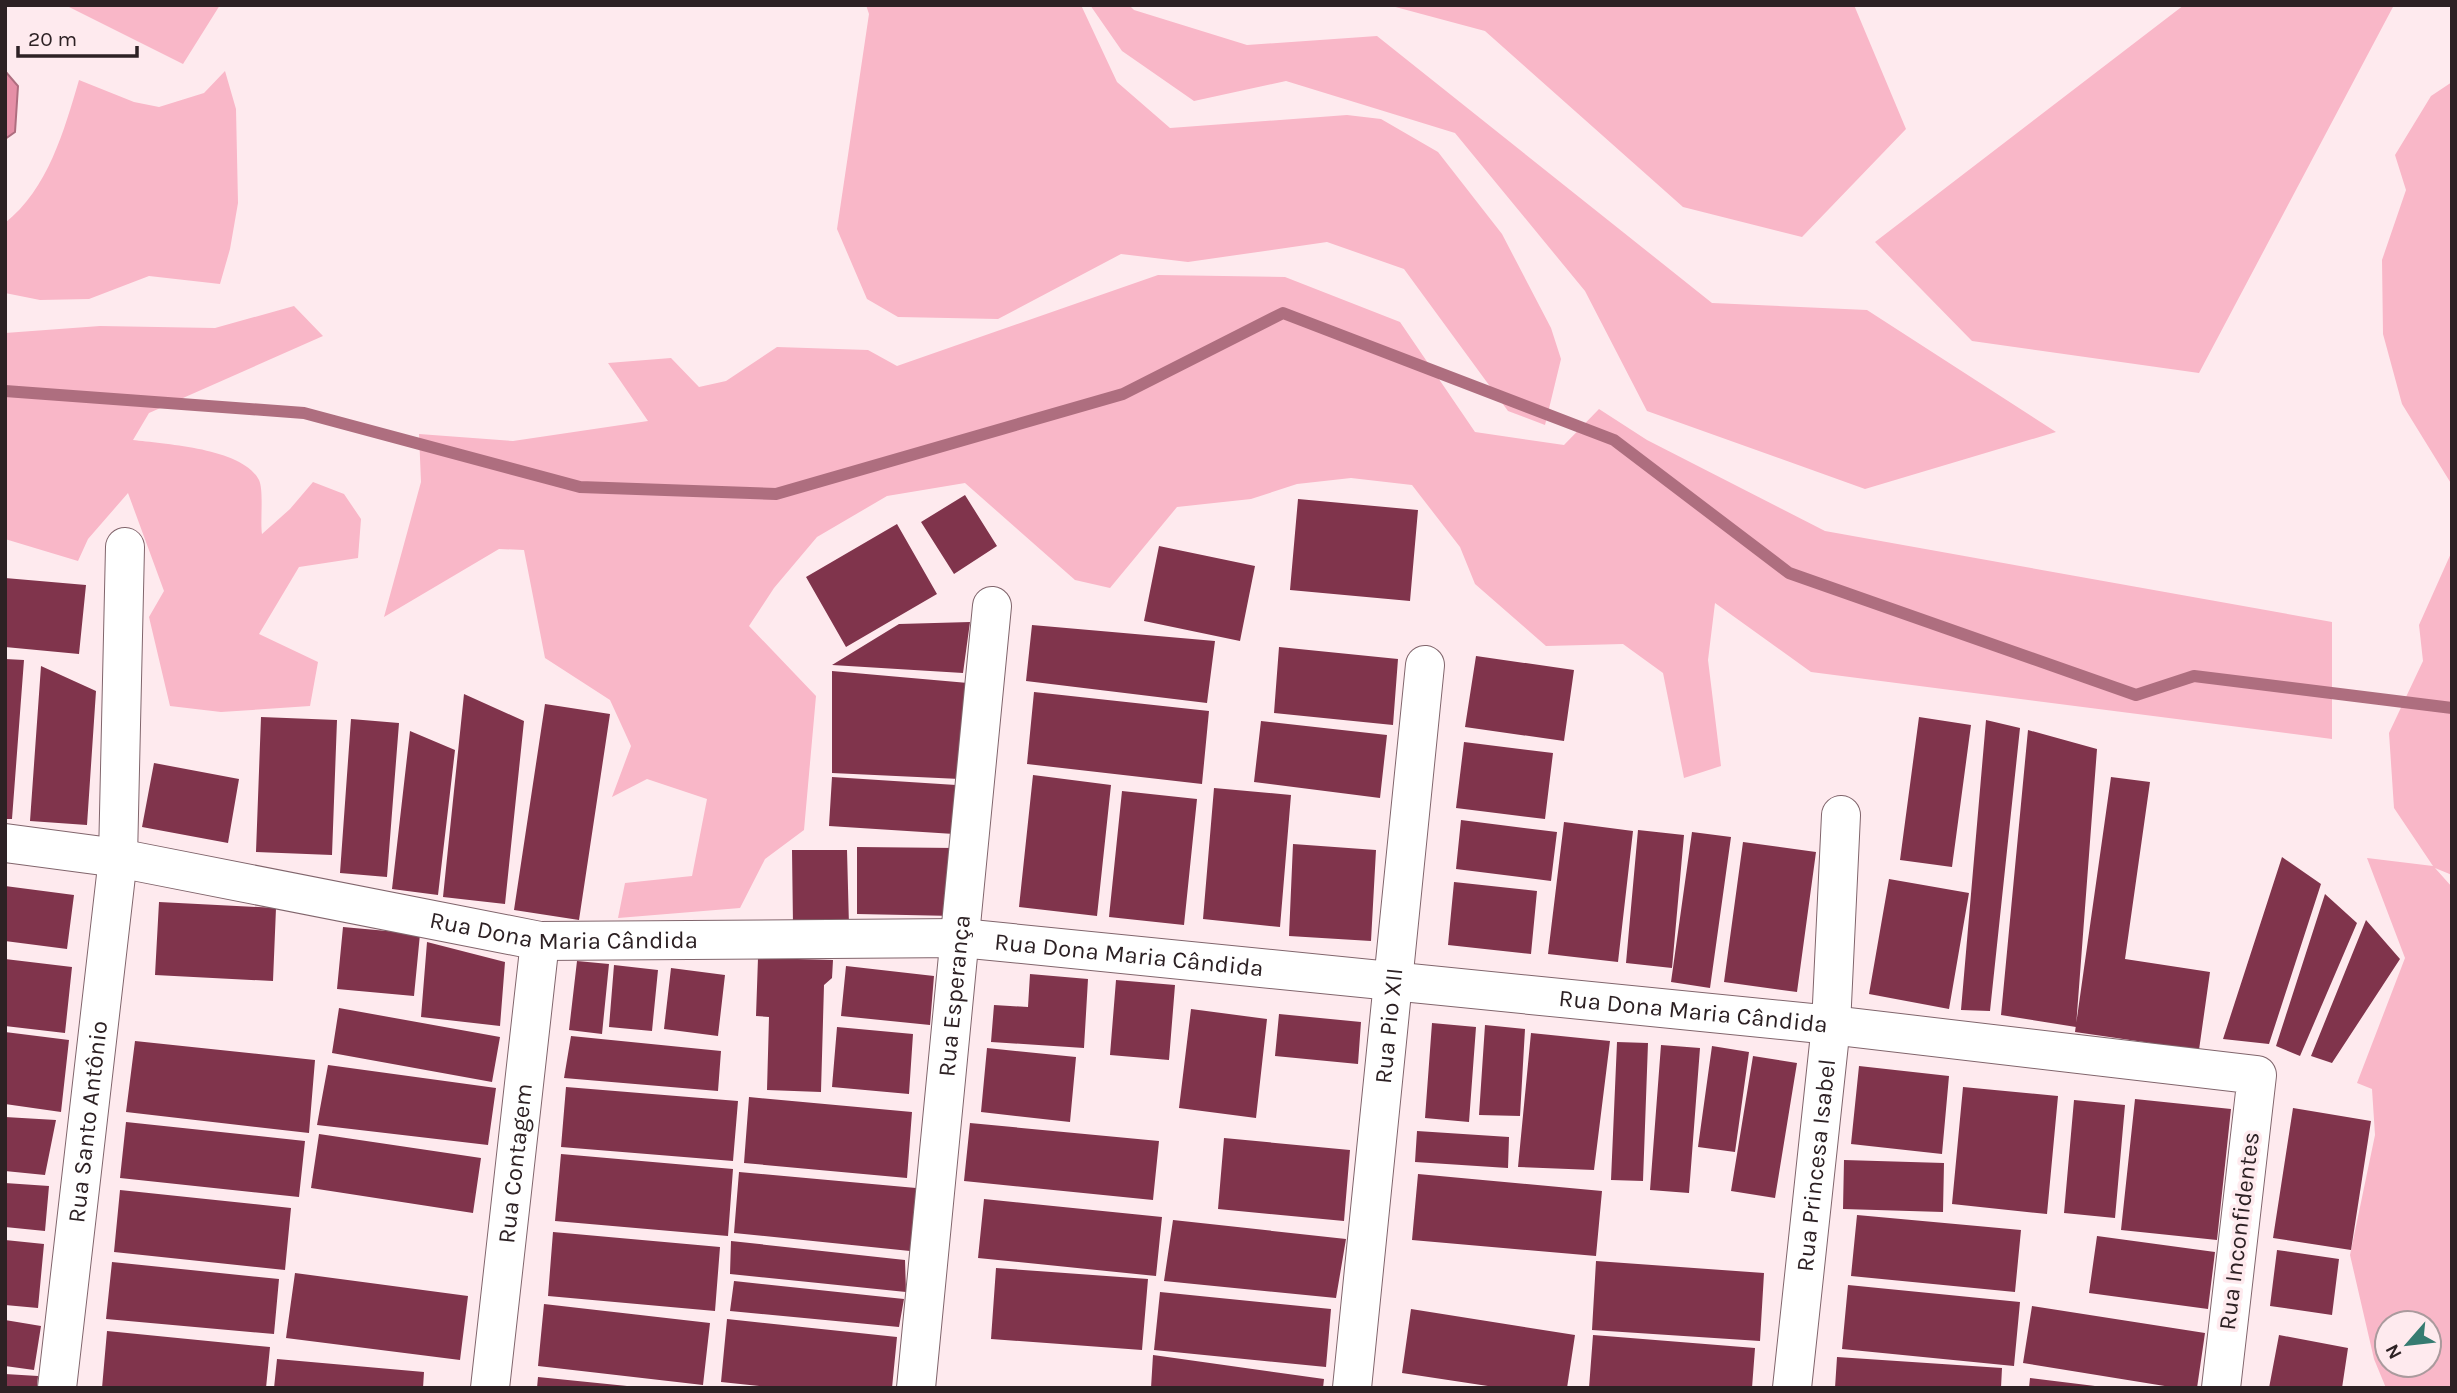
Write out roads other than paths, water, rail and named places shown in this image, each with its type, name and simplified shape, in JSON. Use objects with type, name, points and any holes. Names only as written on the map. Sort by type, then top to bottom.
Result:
[{"type":"street","name":"Rua Santo Antônio","points":[[57,1388],[118,858],[125,547]]},
{"type":"street","name":"Rua Esperança","points":[[916,1388],[992,606]]},
{"type":"street","name":"Rua Pio XII","points":[[1352,1388],[1425,665]]},
{"type":"street","name":"Rua Princesa Isabel","points":[[1792,1388],[1831,1025],[1841,815]]},
{"type":"street","name":"Rua Dona Maria Cândida","points":[[5,843],[118,858],[540,941],[961,938],[1831,1025],[2257,1075]]},
{"type":"street","name":"Rua Contagem","points":[[490,1388],[540,941]]},
{"type":"street","name":"Rua Inconfidentes","points":[[2221,1388],[2257,1075]]},
{"type":"waterway","points":[[5,391],[304,413],[580,487],[776,494],[1123,394],[1283,313],[1614,440],[1789,573],[2136,695],[2194,676],[2452,708]]}]
